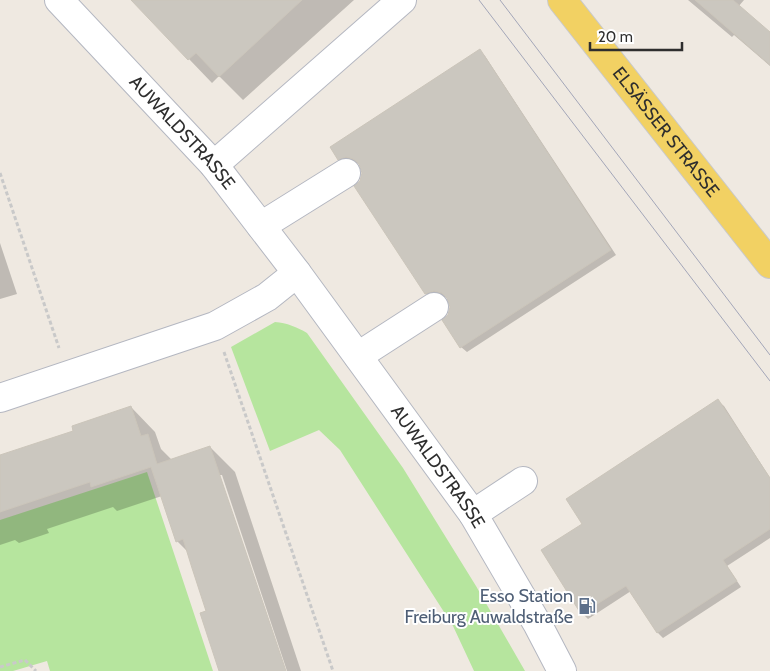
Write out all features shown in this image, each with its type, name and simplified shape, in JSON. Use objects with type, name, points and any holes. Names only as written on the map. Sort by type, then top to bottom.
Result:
[{"type":"main road","name":"ELSÄSSER STRASSE","points":[[562,0],[770,264]]},
{"type":"street","name":"AUWALDSTRASSE","points":[[59,0],[214,165],[297,273],[473,514],[538,625],[562,671]]},
{"type":"street","points":[[214,165],[402,0]]},
{"type":"street","points":[[261,226],[346,173]]},
{"type":"street","points":[[0,398],[215,326],[267,297],[297,273]]},
{"type":"street","points":[[363,363],[438,314]]},
{"type":"street","points":[[473,514],[523,480]]},
{"type":"path","points":[[0,173],[68,375]]},
{"type":"path","points":[[215,326],[333,671]]},
{"type":"path","points":[[0,667],[25,660],[36,671]]},
{"type":"green space","points":[[275,322],[284,323],[307,333],[403,468],[476,586],[525,671],[474,671],[453,626],[340,450],[319,430],[270,451],[231,347]]},
{"type":"green space","points":[[147,472],[213,671],[50,671],[47,661],[13,671],[0,671],[0,520]]},
{"type":"building","points":[[131,0],[302,0],[219,77],[196,53],[188,60]]},
{"type":"building","points":[[695,0],[733,0],[770,32],[770,65]]},
{"type":"building","points":[[480,49],[611,250],[460,348],[442,320],[448,315],[450,307],[447,298],[442,293],[434,291],[425,294],[354,186],[360,181],[362,173],[359,164],[353,159],[346,157],[338,160],[330,147]]},
{"type":"building","points":[[718,399],[770,478],[770,529],[723,560],[737,581],[657,633],[626,586],[581,614],[541,550],[582,524],[566,499]]},
{"type":"building","points":[[131,406],[141,436],[148,434],[157,464],[210,446],[286,671],[219,671],[200,613],[206,611],[183,539],[176,542],[151,467],[91,487],[90,482],[0,512],[0,455],[73,431],[72,426]]},
{"type":"tram line","points":[[479,0],[770,381]]},
{"type":"tram line","points":[[500,0],[770,355]]},
{"type":"place","name":"Esso Station Freiburg Auwaldstraße","points":[[587,606]]}]
